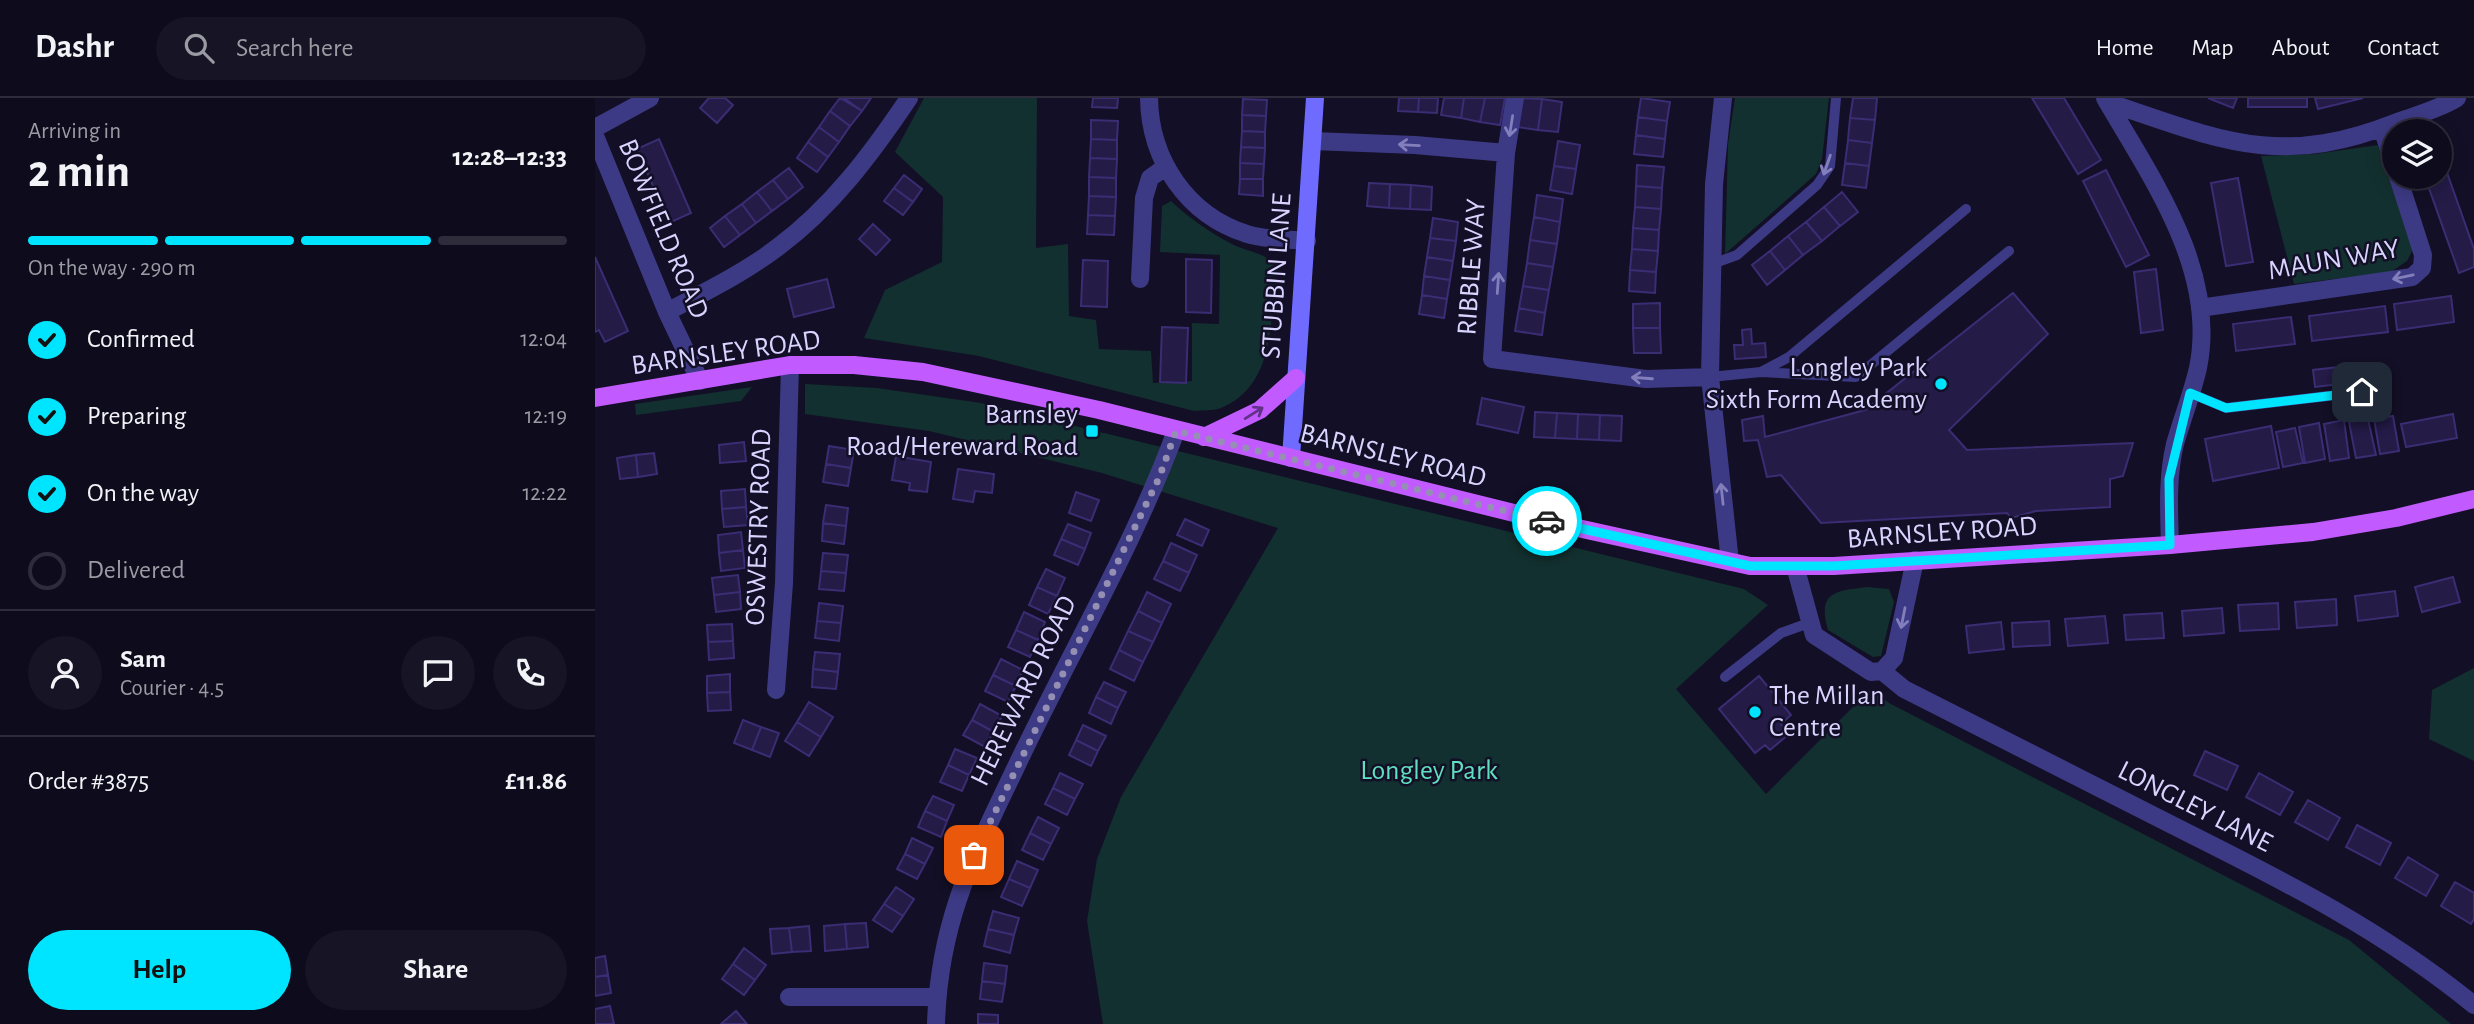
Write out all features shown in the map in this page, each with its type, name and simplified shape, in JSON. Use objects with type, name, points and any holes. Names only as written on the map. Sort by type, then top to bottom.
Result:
[{"type":"main road","name":"STUBBIN LANE","points":[[1291,458],[1315,98]]},
{"type":"main road","name":"BARNSLEY ROAD","points":[[595,398],[790,365],[854,365],[923,372],[1100,410],[1559,524],[1750,566],[1795,566],[2170,545],[2313,532],[2396,518],[2474,499]]},
{"type":"main road","points":[[1204,437],[1260,410],[1296,378]]},
{"type":"street","name":"BOWFIELD ROAD","points":[[595,128],[650,98]]},
{"type":"street","points":[[667,312],[740,273],[797,230],[848,182],[909,98]]},
{"type":"street","points":[[1149,98],[1154,142],[1164,168],[1199,208],[1222,225],[1250,236],[1307,241]]},
{"type":"street","points":[[1313,141],[1415,145],[1506,153],[1515,98]]},
{"type":"street","points":[[1723,98],[1714,184],[1710,377],[1730,562]]},
{"type":"street","points":[[2404,119],[2457,98]]},
{"type":"street","points":[[2106,100],[2228,142],[2279,148],[2335,143],[2382,128]]},
{"type":"street","points":[[2106,100],[2177,227],[2192,267],[2200,308],[2198,367],[2169,479],[2170,545]]},
{"type":"street","name":"BOWFIELD ROAD","points":[[595,136],[667,312],[701,381]]},
{"type":"street","name":"RIBBLE WAY","points":[[1506,153],[1492,359],[1646,379],[1710,377]]},
{"type":"street","points":[[1140,279],[1144,198],[1150,177],[1164,168]]},
{"type":"street","name":"MAUN WAY","points":[[2200,308],[2412,276],[2422,268],[2423,255],[2402,189]]},
{"type":"street","name":"OSWESTRY ROAD","points":[[776,690],[785,571],[790,365]]},
{"type":"street","name":"HEREWARD ROAD","points":[[936,1024],[937,998],[950,921],[974,855],[1159,478],[1176,431]]},
{"type":"street","points":[[1882,671],[1894,658],[1915,560]]},
{"type":"street","name":"LONGLEY LANE","points":[[1795,566],[1809,623],[1814,635],[1824,644],[1871,672],[1882,671],[1904,689],[2286,882],[2374,931],[2474,1005]]},
{"type":"street","points":[[789,997],[937,998]]},
{"type":"lane","points":[[1712,264],[1737,255],[1817,185],[1830,166],[1836,98]]},
{"type":"lane","points":[[1762,372],[1789,357],[1966,209]]},
{"type":"lane","points":[[1710,377],[1762,372],[1856,377],[2009,251]]},
{"type":"lane","points":[[2190,393],[2226,408],[2387,389]]},
{"type":"lane","points":[[1725,677],[1781,633],[1809,623]]},
{"type":"green space","points":[[924,98],[1037,98],[1036,248],[1068,244],[1069,316],[1096,320],[1099,349],[1151,351],[1153,383],[1192,381],[1192,323],[1219,324],[1220,255],[1160,252],[1162,206],[1171,201],[1214,234],[1270,260],[1275,265],[1271,326],[1262,366],[1252,383],[1239,397],[1221,408],[1194,411],[979,356],[864,338],[885,290],[942,262],[943,197],[895,152]]},
{"type":"green space","points":[[1735,98],[1829,98],[1822,159],[1816,174],[1725,254],[1728,144]]},
{"type":"green space","points":[[2378,145],[2382,157],[2382,189],[2393,189],[2413,249],[2407,261],[2391,272],[2294,284],[2261,156],[2315,154]]},
{"type":"green space","name":"Longley Park","points":[[805,384],[877,388],[981,403],[1744,589],[1768,605],[1676,689],[1766,794],[1871,689],[1889,703],[2349,940],[2451,1024],[1103,1024],[1087,921],[1097,859],[1121,797],[1278,528],[1102,473],[929,431],[805,414]]},
{"type":"green space","points":[[752,387],[741,401],[636,415],[635,404]]},
{"type":"green space","points":[[1867,587],[1889,589],[1894,602],[1881,656],[1873,657],[1828,630],[1825,617],[1827,601],[1831,596],[1846,590]]},
{"type":"green space","points":[[2474,668],[2474,761],[2429,739],[2432,690]]},
{"type":"building","points":[[709,98],[725,98],[733,105],[717,123],[700,108]]},
{"type":"building","points":[[840,98],[862,111],[850,126],[830,111]]},
{"type":"building","points":[[844,98],[871,98],[862,111]]},
{"type":"building","points":[[1093,98],[1118,98],[1117,108],[1092,107]]},
{"type":"building","points":[[1399,98],[1419,98],[1418,112],[1398,111]]},
{"type":"building","points":[[1419,98],[1438,98],[1437,113],[1418,112]]},
{"type":"building","points":[[1444,98],[1464,98],[1461,118],[1441,115]]},
{"type":"building","points":[[1464,98],[1485,98],[1480,122],[1461,118]]},
{"type":"building","points":[[1485,98],[1505,98],[1500,125],[1480,122]]},
{"type":"building","points":[[1521,98],[1542,99],[1538,130],[1517,127]]},
{"type":"building","points":[[1641,98],[1670,102],[1667,121],[1638,117]]},
{"type":"building","points":[[1853,98],[1877,98],[1875,120],[1850,118]]},
{"type":"building","points":[[2032,98],[2064,98],[2101,160],[2078,174]]},
{"type":"building","points":[[2208,98],[2237,98],[2233,108]]},
{"type":"building","points":[[2248,98],[2307,98],[2307,107],[2248,107]]},
{"type":"building","points":[[2315,98],[2363,98],[2318,109]]},
{"type":"building","points":[[1243,99],[1267,100],[1266,116],[1242,115]]},
{"type":"building","points":[[1542,99],[1562,102],[1558,132],[1538,130]]},
{"type":"building","points":[[830,111],[850,126],[839,142],[819,127]]},
{"type":"building","points":[[1242,115],[1266,116],[1265,132],[1242,131]]},
{"type":"building","points":[[1638,117],[1667,121],[1665,139],[1636,135]]},
{"type":"building","points":[[1850,118],[1875,120],[1872,143],[1848,140]]},
{"type":"building","points":[[1091,120],[1118,121],[1117,140],[1091,139]]},
{"type":"building","points":[[819,127],[839,142],[828,157],[808,142]]},
{"type":"building","points":[[1242,131],[1265,132],[1265,148],[1241,147]]},
{"type":"building","points":[[1636,135],[1665,139],[1663,157],[1634,154]]},
{"type":"building","points":[[659,139],[691,213],[669,223],[637,149]]},
{"type":"building","points":[[1091,139],[1117,140],[1117,159],[1090,158]]},
{"type":"building","points":[[1848,140],[1872,143],[1869,166],[1845,163]]},
{"type":"building","points":[[1558,141],[1580,145],[1576,169],[1554,166]]},
{"type":"building","points":[[808,142],[828,157],[817,172],[797,158]]},
{"type":"building","points":[[1241,147],[1265,148],[1264,164],[1240,163]]},
{"type":"building","points":[[1090,158],[1117,159],[1116,178],[1089,177]]},
{"type":"building","points":[[1240,163],[1264,164],[1263,179],[1240,179]]},
{"type":"building","points":[[1845,163],[1869,166],[1866,188],[1842,185]]},
{"type":"building","points":[[1637,165],[1664,167],[1662,188],[1636,186]]},
{"type":"building","points":[[1554,166],[1576,169],[1572,194],[1550,190]]},
{"type":"building","points":[[789,168],[803,187],[788,199],[773,180]]},
{"type":"building","points":[[2106,170],[2149,255],[2126,267],[2083,181]]},
{"type":"building","points":[[904,175],[922,189],[913,202],[894,188]]},
{"type":"building","points":[[1089,177],[1116,178],[1116,197],[1089,196]]},
{"type":"building","points":[[2238,178],[2253,262],[2226,266],[2211,183]]},
{"type":"building","points":[[1240,179],[1263,179],[1263,196],[1239,194]]},
{"type":"building","points":[[773,180],[788,199],[772,211],[757,192]]},
{"type":"building","points":[[1369,183],[1390,184],[1389,208],[1367,206]]},
{"type":"building","points":[[1390,184],[1411,185],[1410,209],[1389,208]]},
{"type":"building","points":[[1411,185],[1432,187],[1431,210],[1410,209]]},
{"type":"building","points":[[1636,186],[1662,188],[1661,209],[1635,207]]},
{"type":"building","points":[[2452,187],[2474,249],[2474,267],[2459,273],[2429,189],[2452,189]]},
{"type":"building","points":[[894,188],[913,202],[903,215],[884,201]]},
{"type":"building","points":[[757,192],[772,211],[756,223],[742,204]]},
{"type":"building","points":[[1842,192],[1858,212],[1840,226],[1824,207]]},
{"type":"building","points":[[1537,195],[1563,199],[1560,222],[1534,217]]},
{"type":"building","points":[[1089,196],[1116,197],[1115,216],[1088,215]]},
{"type":"building","points":[[742,204],[756,223],[740,235],[725,216]]},
{"type":"building","points":[[1635,207],[1661,209],[1659,230],[1633,228]]},
{"type":"building","points":[[1824,207],[1840,226],[1822,241],[1806,222]]},
{"type":"building","points":[[1088,215],[1115,216],[1114,235],[1087,234]]},
{"type":"building","points":[[725,216],[740,235],[724,247],[710,228]]},
{"type":"building","points":[[1534,217],[1560,222],[1557,244],[1530,240]]},
{"type":"building","points":[[1433,218],[1458,222],[1456,241],[1430,238]]},
{"type":"building","points":[[1806,222],[1822,241],[1803,255],[1788,236]]},
{"type":"building","points":[[873,224],[890,240],[876,255],[859,239]]},
{"type":"building","points":[[1633,228],[1659,230],[1658,251],[1632,249]]},
{"type":"building","points":[[1788,236],[1803,255],[1785,270],[1770,251]]},
{"type":"building","points":[[1430,238],[1456,241],[1453,261],[1427,257]]},
{"type":"building","points":[[1530,240],[1557,244],[1553,267],[1527,263]]},
{"type":"building","points":[[1632,249],[1658,251],[1656,272],[1630,270]]},
{"type":"building","points":[[1770,251],[1785,270],[1767,285],[1752,265]]},
{"type":"building","points":[[595,257],[628,331],[605,342],[599,330],[595,332]]},
{"type":"building","points":[[1427,257],[1453,261],[1450,280],[1424,276]]},
{"type":"building","points":[[1186,259],[1212,260],[1211,313],[1186,312]]},
{"type":"building","points":[[1083,260],[1108,261],[1107,307],[1081,306]]},
{"type":"building","points":[[1527,263],[1553,267],[1549,290],[1523,286]]},
{"type":"building","points":[[2156,269],[2163,330],[2141,333],[2134,272]]},
{"type":"building","points":[[1630,270],[1656,272],[1655,293],[1629,291]]},
{"type":"building","points":[[1424,276],[1450,280],[1447,299],[1422,295]]},
{"type":"building","points":[[827,279],[834,307],[794,317],[787,289]]},
{"type":"building","points":[[1523,286],[1549,290],[1545,313],[1519,308]]},
{"type":"building","points":[[2013,293],[2048,334],[1949,430],[1967,450],[2133,443],[2123,476],[2110,479],[2110,507],[2036,511],[2011,518],[2007,513],[1821,523],[1781,475],[1767,477],[1758,440],[1744,441],[1742,420],[1763,416],[1765,437],[1865,410]]},
{"type":"building","points":[[1422,295],[1447,299],[1444,318],[1419,314]]},
{"type":"building","points":[[2451,296],[2454,322],[2397,330],[2394,304]]},
{"type":"building","points":[[1660,303],[1660,328],[1633,328],[1633,304]]},
{"type":"building","points":[[2385,306],[2388,332],[2312,341],[2309,316]]},
{"type":"building","points":[[1519,308],[1545,313],[1542,335],[1515,331]]},
{"type":"building","points":[[2291,317],[2295,344],[2236,351],[2233,324]]},
{"type":"building","points":[[1162,327],[1188,328],[1186,383],[1160,382]]},
{"type":"building","points":[[1633,328],[1660,328],[1661,353],[1634,353]]},
{"type":"building","points":[[1751,329],[1752,344],[1765,343],[1766,357],[1735,359],[1734,345],[1743,345],[1742,330]]},
{"type":"building","points":[[2365,364],[2366,381],[2315,387],[2313,370]]},
{"type":"building","points":[[1482,398],[1524,407],[1518,433],[1477,424]]},
{"type":"building","points":[[1535,412],[1557,413],[1555,438],[1534,437]]},
{"type":"building","points":[[1557,413],[1578,414],[1577,439],[1555,438]]},
{"type":"building","points":[[1578,414],[1600,415],[1599,440],[1577,439]]},
{"type":"building","points":[[2453,414],[2457,438],[2406,447],[2401,424]]},
{"type":"building","points":[[1600,415],[1622,416],[1621,441],[1599,440]]},
{"type":"building","points":[[2393,416],[2399,451],[2380,454],[2374,419]]},
{"type":"building","points":[[2368,419],[2376,455],[2356,458],[2349,422]]},
{"type":"building","points":[[2344,420],[2349,458],[2330,461],[2324,424]]},
{"type":"building","points":[[2319,423],[2325,459],[2305,463],[2299,427]]},
{"type":"building","points":[[2271,426],[2279,468],[2213,481],[2205,439]]},
{"type":"building","points":[[2295,428],[2303,463],[2283,467],[2276,432]]},
{"type":"building","points":[[744,442],[746,461],[720,463],[719,445]]},
{"type":"building","points":[[829,446],[854,450],[851,468],[826,464]]},
{"type":"building","points":[[654,453],[657,474],[638,477],[636,455]]},
{"type":"building","points":[[636,455],[638,477],[620,479],[617,458]]},
{"type":"building","points":[[896,456],[931,462],[927,492],[909,490],[910,483],[892,480]]},
{"type":"building","points":[[826,464],[851,468],[848,486],[823,482]]},
{"type":"building","points":[[958,469],[994,474],[992,493],[975,491],[973,502],[953,499]]},
{"type":"building","points":[[745,489],[746,507],[722,509],[721,491]]},
{"type":"building","points":[[1076,492],[1099,500],[1091,521],[1069,513]]},
{"type":"building","points":[[826,505],[848,508],[846,526],[823,523]]},
{"type":"building","points":[[746,507],[748,525],[724,527],[722,509]]},
{"type":"building","points":[[1185,519],[1209,530],[1202,546],[1177,535]]},
{"type":"building","points":[[823,523],[846,526],[844,544],[822,541]]},
{"type":"building","points":[[1068,524],[1091,533],[1085,549],[1061,539]]},
{"type":"building","points":[[741,532],[743,550],[719,553],[718,535]]},
{"type":"building","points":[[1061,539],[1085,549],[1078,565],[1054,555]]},
{"type":"building","points":[[1171,543],[1197,555],[1189,573],[1163,561]]},
{"type":"building","points":[[743,550],[745,568],[721,571],[719,553]]},
{"type":"building","points":[[823,553],[848,555],[846,573],[821,571]]},
{"type":"building","points":[[1163,561],[1189,573],[1180,591],[1154,579]]},
{"type":"building","points":[[1046,569],[1065,578],[1057,596],[1037,587]]},
{"type":"building","points":[[821,571],[846,573],[844,591],[819,589]]},
{"type":"building","points":[[738,575],[740,592],[714,595],[712,578]]},
{"type":"building","points":[[2453,577],[2460,602],[2422,612],[2415,587]]},
{"type":"building","points":[[1037,587],[1057,596],[1048,614],[1029,605]]},
{"type":"building","points":[[2395,591],[2398,616],[2358,621],[2355,596]]},
{"type":"building","points":[[740,592],[741,609],[716,612],[714,595]]},
{"type":"building","points":[[1147,592],[1171,604],[1162,623],[1138,611]]},
{"type":"building","points":[[2336,599],[2337,625],[2297,628],[2295,602]]},
{"type":"building","points":[[819,603],[843,606],[841,623],[817,621]]},
{"type":"building","points":[[2278,603],[2279,629],[2240,631],[2238,605]]},
{"type":"building","points":[[2222,608],[2224,633],[2184,636],[2182,611]]},
{"type":"building","points":[[1138,611],[1162,623],[1153,642],[1128,631]]},
{"type":"building","points":[[1024,612],[1045,622],[1038,640],[1016,630]]},
{"type":"building","points":[[2162,613],[2164,638],[2126,640],[2124,615]]},
{"type":"building","points":[[2105,616],[2108,643],[2068,646],[2065,619]]},
{"type":"building","points":[[817,621],[841,623],[839,641],[815,638]]},
{"type":"building","points":[[2049,621],[2050,645],[2013,647],[2012,623]]},
{"type":"building","points":[[2001,622],[2004,649],[1969,653],[1966,626]]},
{"type":"building","points":[[732,624],[733,641],[708,642],[707,625]]},
{"type":"building","points":[[1016,630],[1038,640],[1030,657],[1008,647]]},
{"type":"building","points":[[1128,631],[1153,642],[1143,662],[1119,650]]},
{"type":"building","points":[[733,641],[734,658],[709,660],[708,642]]},
{"type":"building","points":[[1119,650],[1143,662],[1134,681],[1110,669]]},
{"type":"building","points":[[815,652],[840,654],[838,672],[813,669]]},
{"type":"building","points":[[1001,659],[1023,670],[1016,686],[993,675]]},
{"type":"building","points":[[813,669],[838,672],[836,689],[812,687]]},
{"type":"building","points":[[730,674],[730,692],[707,693],[707,676]]},
{"type":"building","points":[[993,675],[1016,686],[1008,702],[985,691]]},
{"type":"building","name":"The Millan Centre","points":[[1759,676],[1791,715],[1781,724],[1789,734],[1770,750],[1765,745],[1755,753],[1719,709]]},
{"type":"building","points":[[1104,682],[1126,692],[1118,708],[1096,697]]},
{"type":"building","points":[[730,692],[731,710],[708,711],[707,693]]},
{"type":"building","points":[[1096,697],[1118,708],[1111,724],[1089,713]]},
{"type":"building","points":[[809,702],[833,717],[821,737],[797,722]]},
{"type":"building","points":[[980,704],[1002,716],[994,732],[972,720]]},
{"type":"building","points":[[743,720],[761,727],[752,750],[734,743]]},
{"type":"building","points":[[972,720],[994,732],[985,747],[963,735]]},
{"type":"building","points":[[797,722],[821,737],[809,756],[785,741]]},
{"type":"building","points":[[1083,725],[1106,736],[1098,751],[1076,740]]},
{"type":"building","points":[[761,727],[779,733],[770,757],[752,750]]},
{"type":"building","points":[[1076,740],[1098,751],[1091,766],[1069,755]]},
{"type":"building","points":[[955,749],[977,758],[969,775],[948,765]]},
{"type":"building","points":[[2205,751],[2238,766],[2227,790],[2194,775]]},
{"type":"building","points":[[948,765],[969,775],[962,791],[940,782]]},
{"type":"building","points":[[1060,773],[1083,784],[1075,799],[1053,788]]},
{"type":"building","points":[[2259,773],[2293,792],[2280,815],[2246,797]]},
{"type":"building","points":[[1053,788],[1075,799],[1067,815],[1045,804]]},
{"type":"building","points":[[933,796],[954,805],[947,821],[925,811]]},
{"type":"building","points":[[2308,800],[2340,818],[2328,840],[2295,822]]},
{"type":"building","points":[[925,811],[947,821],[941,837],[918,827]]},
{"type":"building","points":[[1038,817],[1059,828],[1051,844],[1030,833]]},
{"type":"building","points":[[2357,825],[2391,843],[2380,865],[2346,847]]},
{"type":"building","points":[[1030,833],[1051,844],[1043,860],[1022,850]]},
{"type":"building","points":[[912,838],[933,848],[925,864],[905,854]]},
{"type":"building","points":[[905,854],[925,864],[917,879],[897,869]]},
{"type":"building","points":[[2408,857],[2438,875],[2426,896],[2395,878]]},
{"type":"building","points":[[1017,861],[1038,870],[1030,888],[1009,879]]},
{"type":"building","points":[[1009,879],[1030,888],[1022,906],[1001,897]]},
{"type":"building","points":[[2455,882],[2474,893],[2474,919],[2471,924],[2441,906]]},
{"type":"building","points":[[896,887],[914,899],[903,916],[884,904]]},
{"type":"building","points":[[884,904],[903,916],[892,932],[873,920]]},
{"type":"building","points":[[993,911],[1019,918],[1014,935],[988,929]]},
{"type":"building","points":[[866,923],[868,947],[847,949],[845,924]]},
{"type":"building","points":[[845,924],[847,949],[825,951],[824,926]]},
{"type":"building","points":[[809,926],[811,951],[792,952],[789,928]]},
{"type":"building","points":[[789,928],[792,952],[772,954],[770,929]]},
{"type":"building","points":[[988,929],[1014,935],[1010,953],[984,946]]},
{"type":"building","points":[[744,948],[766,965],[755,980],[733,964]]},
{"type":"building","points":[[605,956],[608,975],[595,977],[595,958]]},
{"type":"building","points":[[984,963],[1007,966],[1005,984],[982,981]]},
{"type":"building","points":[[733,964],[755,980],[744,995],[722,979]]},
{"type":"building","points":[[608,975],[611,993],[595,996],[595,977]]},
{"type":"building","points":[[982,981],[1005,984],[1002,1002],[980,999]]},
{"type":"building","points":[[610,1006],[614,1024],[595,1024],[595,1009]]},
{"type":"building","points":[[736,1011],[747,1024],[721,1024]]},
{"type":"building","points":[[978,1014],[998,1015],[998,1024],[978,1024]]},
{"type":"way so far","points":[[974,855],[1053,688],[1159,478],[1176,431],[1547,521]]},
{"type":"place","name":"Longley Park Sixth Form Academy","points":[[1941,384]]},
{"type":"place","name":"Barnsley Road/Hereward Road","points":[[1092,431]]},
{"type":"place","name":"The Millan Centre","points":[[1755,712]]},
{"type":"route","points":[[1547,521],[1658,548],[1750,566],[1834,566],[2170,545],[2169,479],[2190,393],[2210,404],[2226,408],[2362,392]]}]
